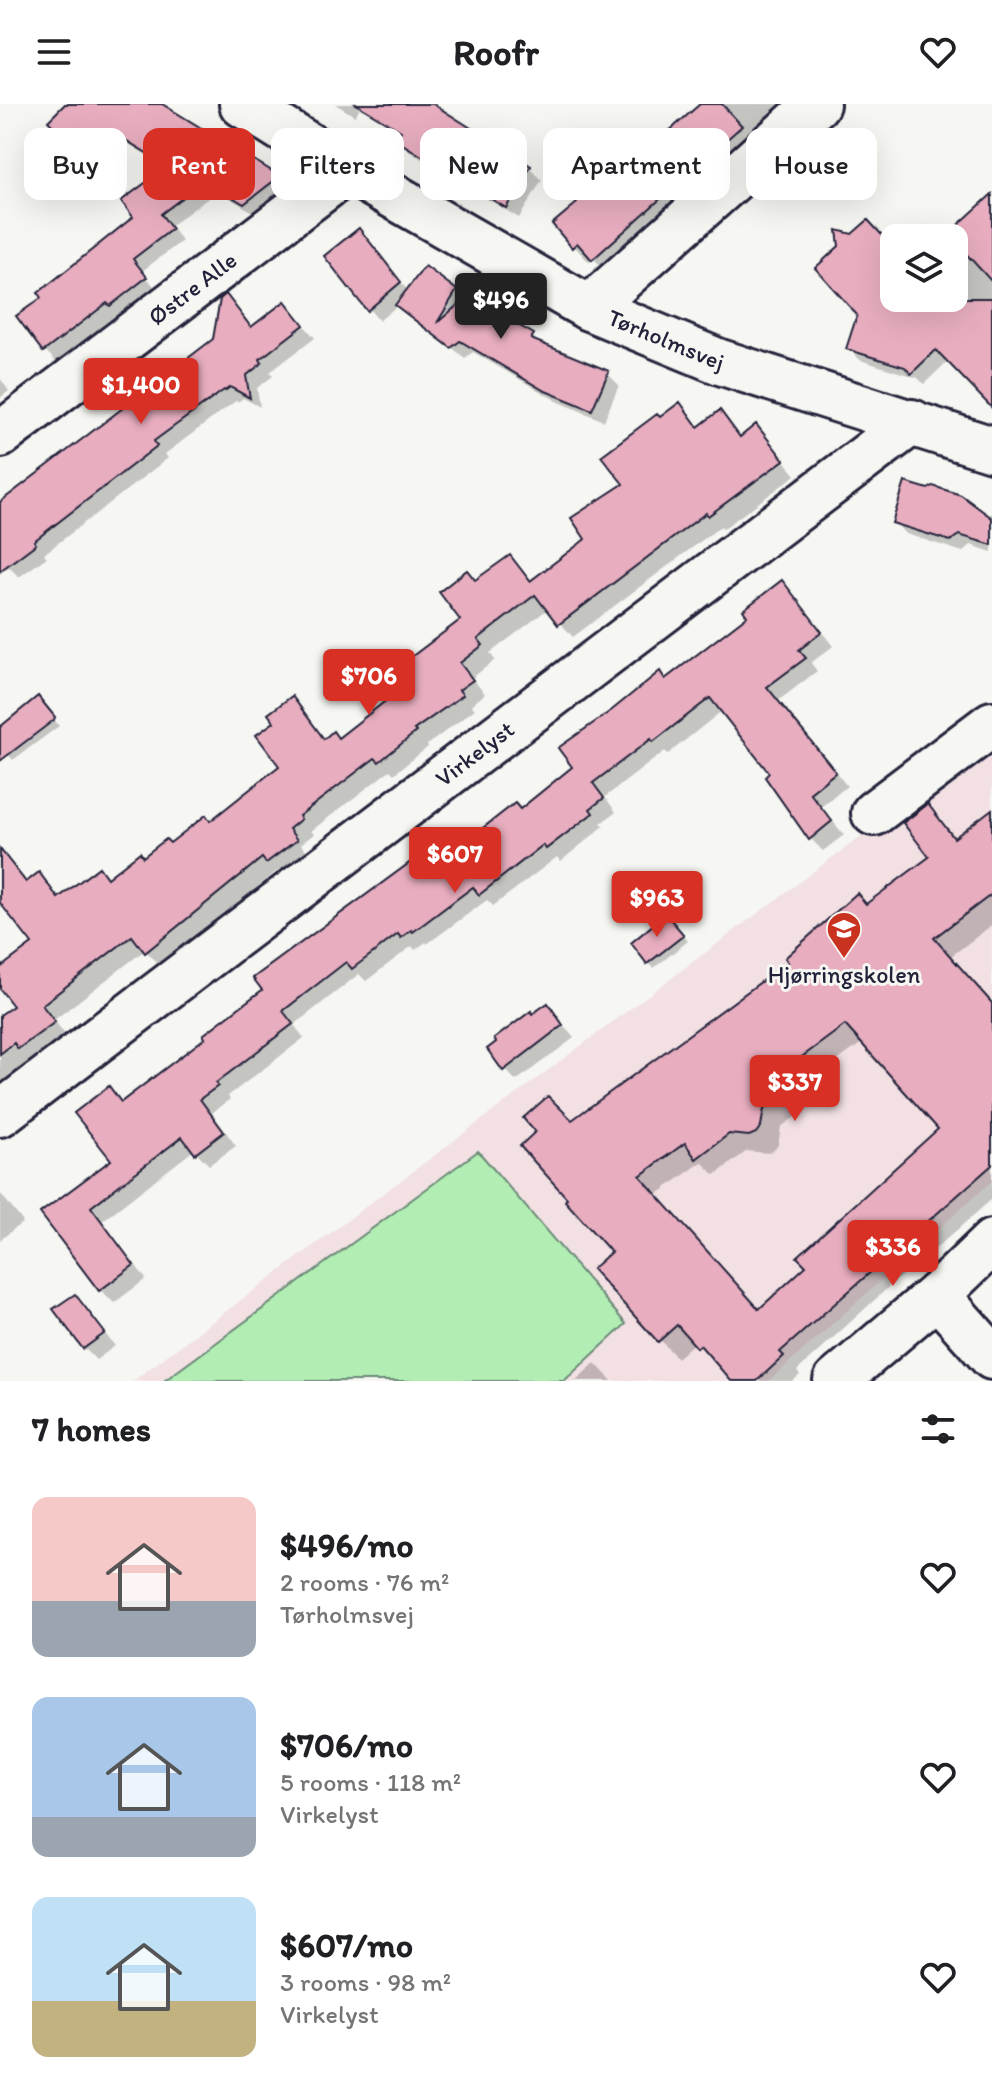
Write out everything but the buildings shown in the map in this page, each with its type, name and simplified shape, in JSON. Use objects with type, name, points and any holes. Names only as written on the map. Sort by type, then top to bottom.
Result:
[{"type":"street","name":"Tørholmsvej","points":[[242,104],[281,128]]},
{"type":"street","points":[[589,308],[817,104]]},
{"type":"street","name":"Østre Alle","points":[[0,435],[309,200]]},
{"type":"street","name":"Tørholmsvej","points":[[400,200],[589,308],[720,362],[992,449]]},
{"type":"street","name":"Virkelyst","points":[[0,1114],[912,422]]},
{"type":"street","points":[[874,813],[992,724]]},
{"type":"street","points":[[836,1381],[937,1295],[992,1242]]},
{"type":"street","points":[[937,1295],[992,1357]]},
{"type":"shaded area","name":"Hjørringskolen","points":[[992,738],[992,1181],[769,1381],[133,1381]]},
{"type":"green space","points":[[478,1151],[626,1324],[564,1381],[164,1381]]},
{"type":"place","name":"Hjørringskolen","points":[[844,960]]}]
